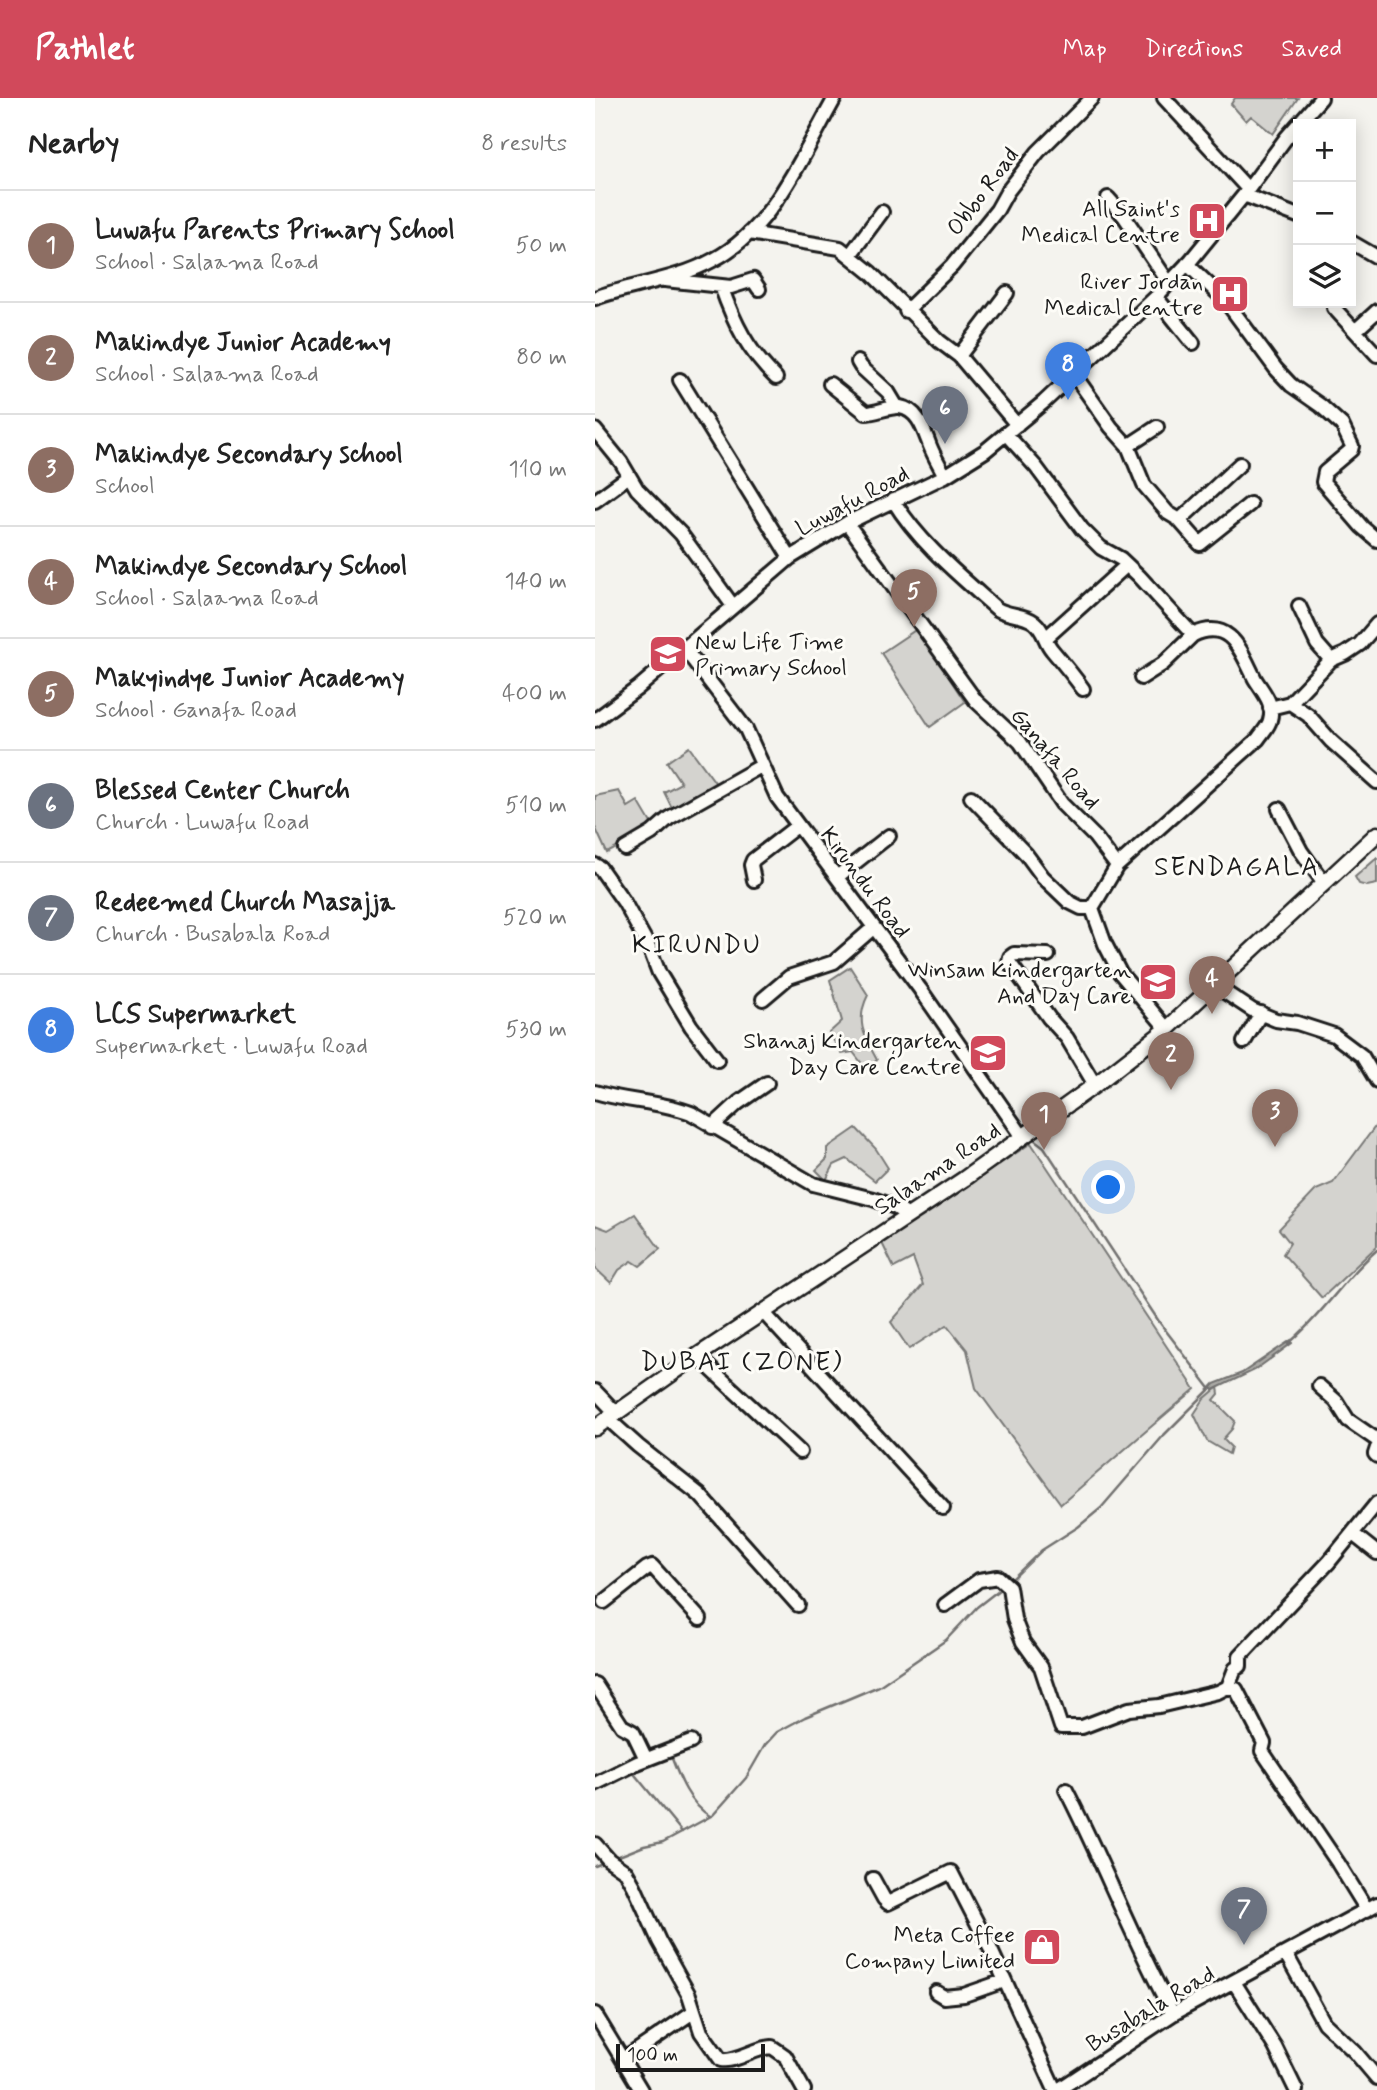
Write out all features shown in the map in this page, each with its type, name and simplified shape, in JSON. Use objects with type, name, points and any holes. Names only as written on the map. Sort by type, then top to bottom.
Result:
[{"type":"main road","name":"Salaama Road","points":[[595,1428],[697,1356],[908,1216],[1095,1085],[1167,1029],[1377,834]]},
{"type":"street","points":[[595,298],[712,261],[732,248],[749,233],[785,187],[835,98]]},
{"type":"street","name":"Obbo Road","points":[[906,311],[952,266],[997,210],[1007,192],[1038,152],[1092,98]]},
{"type":"street","points":[[1164,98],[1246,192],[1293,210]]},
{"type":"street","name":"Luwafu Road","points":[[595,720],[638,688],[790,558],[846,523],[945,476],[1044,402],[1156,297],[1187,264],[1286,138],[1321,98]]},
{"type":"street","points":[[1108,198],[1124,216],[1169,283]]},
{"type":"street","points":[[849,255],[882,212]]},
{"type":"street","points":[[749,233],[841,248],[849,255],[906,311],[959,356],[1082,529],[1101,548],[1128,565],[1192,635]]},
{"type":"street","points":[[1356,245],[1377,257]]},
{"type":"street","points":[[1187,264],[1225,300],[1291,385],[1342,425],[1352,446],[1351,450],[1325,472],[1323,482],[1362,527],[1377,540]]},
{"type":"street","points":[[657,280],[731,287],[753,279],[759,289]]},
{"type":"street","points":[[721,286],[730,312],[745,341],[756,359],[776,378]]},
{"type":"street","points":[[959,356],[1007,293]]},
{"type":"street","points":[[1156,297],[1193,343]]},
{"type":"street","points":[[1334,308],[1377,355]]},
{"type":"street","points":[[1355,331],[1377,312]]},
{"type":"street","points":[[858,362],[860,367],[888,392],[897,407]]},
{"type":"street","points":[[1073,373],[1111,427],[1128,446],[1144,485],[1200,544],[1250,505]]},
{"type":"street","points":[[680,380],[790,558]]},
{"type":"street","points":[[830,384],[866,413],[905,408],[921,423],[945,476]]},
{"type":"street","points":[[1128,446],[1157,427]]},
{"type":"street","points":[[595,430],[621,462],[637,489],[681,534],[733,606]]},
{"type":"street","points":[[1178,519],[1209,495],[1240,464]]},
{"type":"street","points":[[595,501],[629,476]]},
{"type":"street","points":[[894,500],[911,526],[950,568],[997,609],[1005,614],[1032,621],[1047,637],[1049,647],[1066,664],[1083,690]]},
{"type":"street","name":"Ganafa Road","points":[[846,523],[976,701],[1020,741],[1062,804],[1095,836],[1117,866]]},
{"type":"street","points":[[1047,637],[1128,565]]},
{"type":"street","points":[[1299,606],[1318,644],[1331,660]]},
{"type":"street","points":[[1270,708],[1290,703],[1331,660],[1360,644],[1377,624]]},
{"type":"street","points":[[1092,908],[1117,866],[1258,738],[1271,719],[1269,700],[1245,656],[1229,635],[1219,630],[1192,635],[1163,664],[1141,678]]},
{"type":"street","name":"Kirundu Road","points":[[684,648],[746,729],[777,797],[797,826],[920,989],[1023,1137]]},
{"type":"street","points":[[1290,703],[1308,715],[1331,741],[1377,782]]},
{"type":"street","points":[[625,849],[652,833],[669,818],[761,766]]},
{"type":"street","points":[[971,797],[1069,902],[1081,908],[1092,908]]},
{"type":"street","points":[[1279,809],[1301,851],[1324,883]]},
{"type":"street","points":[[754,880],[751,864],[753,860],[797,826]]},
{"type":"street","points":[[837,877],[889,836]]},
{"type":"street","points":[[595,865],[624,902],[669,989],[691,1026],[717,1060]]},
{"type":"street","points":[[1092,908],[1105,944],[1120,973],[1167,1029]]},
{"type":"street","points":[[763,999],[789,977],[834,962],[873,928]]},
{"type":"street","points":[[1048,955],[1014,954],[1009,962],[1049,1018],[1067,1038],[1095,1085]]},
{"type":"street","points":[[1214,985],[1237,1001],[1276,1020],[1297,1023],[1334,1035],[1362,1056],[1377,1081]]},
{"type":"street","points":[[1244,1042],[1261,1013]]},
{"type":"street","points":[[712,1127],[738,1103],[767,1083]]},
{"type":"street","points":[[595,1092],[618,1099],[676,1107],[691,1113],[813,1184],[873,1199],[895,1207],[908,1216]]},
{"type":"street","points":[[763,1312],[943,1508]]},
{"type":"street","points":[[697,1356],[800,1452]]},
{"type":"street","points":[[1319,1386],[1336,1401],[1348,1420],[1377,1440]]},
{"type":"street","points":[[595,1391],[638,1446],[700,1494],[798,1605]]},
{"type":"street","points":[[1377,1448],[1377,1456]]},
{"type":"street","points":[[1228,1687],[1235,1669],[1240,1666],[1240,1656],[1329,1562],[1377,1503]]},
{"type":"street","points":[[1353,1534],[1377,1553]]},
{"type":"street","points":[[604,1602],[652,1566],[701,1619]]},
{"type":"street","points":[[945,1605],[979,1580],[998,1577],[1009,1587],[1014,1619],[1023,1642],[1041,1667],[1061,1727],[1082,1727],[1129,1709],[1159,1706],[1218,1692],[1228,1687],[1236,1689],[1264,1743],[1262,1751],[1372,1907]]},
{"type":"street","points":[[595,1684],[622,1726],[633,1732],[646,1759]]},
{"type":"street","points":[[595,1784],[646,1759],[691,1742]]},
{"type":"street","points":[[1066,1790],[1101,1859],[1143,1957],[1173,2014]]},
{"type":"street","points":[[595,1844],[609,1860],[626,1872],[689,1995],[701,2032],[721,2060],[730,2061],[752,2051],[772,2047],[785,2056],[804,2090]]},
{"type":"street","points":[[873,1879],[888,1903],[951,1872],[1056,2090]]},
{"type":"street","name":"Busabala Road","points":[[1056,2090],[1173,2014],[1372,1907]]},
{"type":"street","points":[[1286,1954],[1324,2023],[1377,2078]]},
{"type":"street","points":[[936,1992],[944,1997],[964,1995],[1005,1981]]},
{"type":"street","points":[[1234,1982],[1275,2047],[1296,2090]]},
{"type":"street","points":[[623,2060],[693,2012]]},
{"type":"street","points":[[595,2014],[641,2090]]},
{"type":"shaded area","points":[[1235,98],[1298,98],[1273,134],[1251,116],[1246,121],[1231,104]]},
{"type":"shaded area","points":[[917,629],[965,702],[930,727],[881,653]]},
{"type":"shaded area","points":[[689,747],[717,785],[694,799],[684,801],[684,807],[674,812],[664,792],[681,783],[667,762]]},
{"type":"shaded area","points":[[619,791],[628,807],[638,801],[654,828],[607,853],[595,827],[595,796]]},
{"type":"shaded area","points":[[1377,858],[1377,884],[1359,884],[1355,877]]},
{"type":"shaded area","points":[[850,967],[868,995],[862,1021],[868,1043],[877,1060],[867,1070],[853,1052],[842,1054],[829,1033],[842,1021],[830,980]]},
{"type":"shaded area","points":[[1377,1124],[1377,1246],[1322,1298],[1283,1254],[1290,1243],[1279,1229],[1316,1190],[1333,1183]]},
{"type":"shaded area","points":[[856,1128],[876,1149],[888,1168],[875,1181],[847,1159],[834,1165],[826,1180],[816,1170],[827,1159],[827,1148]]},
{"type":"shaded area","points":[[1031,1143],[1195,1389],[1061,1504],[976,1388],[967,1350],[947,1325],[909,1349],[891,1322],[923,1285],[913,1258],[894,1268],[882,1243]]},
{"type":"shaded area","points":[[635,1214],[660,1249],[640,1266],[632,1261],[619,1270],[611,1283],[595,1268],[595,1225],[608,1230]]},
{"type":"shaded area","points":[[1291,1340],[1292,1343],[1255,1370],[1213,1390],[1211,1388],[1214,1384],[1242,1373]]},
{"type":"shaded area","points":[[1218,1387],[1219,1394],[1214,1400],[1235,1421],[1223,1439],[1231,1447],[1229,1454],[1207,1441],[1194,1414],[1204,1399]]},
{"type":"waterway","points":[[1031,1137],[1044,1147],[1160,1323],[1209,1387]]},
{"type":"waterway","points":[[1288,1344],[1377,1250]]},
{"type":"waterway","points":[[1009,1582],[1042,1550],[1078,1527],[1101,1508],[1164,1435],[1213,1386]]},
{"type":"waterway","points":[[614,1858],[663,1842],[713,1815],[746,1778],[765,1745],[777,1732],[805,1717],[879,1686],[946,1640],[977,1607],[1004,1586]]},
{"type":"waterway","points":[[671,1756],[691,1798],[710,1816]]},
{"type":"waterway","points":[[631,1770],[682,1832]]},
{"type":"waterway","points":[[595,1866],[605,1862]]},
{"type":"place","name":"All Saint's Medical Centre","points":[[1207,221]]},
{"type":"place","name":"River Jordan Medical Centre","points":[[1230,294]]},
{"type":"place","name":"LCS Supermarket","points":[[1068,400]]},
{"type":"place","name":"Blessed Center Church","points":[[945,444]]},
{"type":"place","name":"Makyindye Junior Academy","points":[[914,627]]},
{"type":"place","name":"New Life Time Primary School","points":[[668,654]]},
{"type":"place","name":"Winsam Kindergarten And Day Care","points":[[1158,982]]},
{"type":"place","name":"Makindye Secondary School","points":[[1212,1014]]},
{"type":"place","name":"Shanaj Kindergarten Day Care Centre","points":[[988,1053]]},
{"type":"place","name":"Makindye Junior Academy","points":[[1171,1090]]},
{"type":"place","name":"Makindye Secondary school","points":[[1275,1147]]},
{"type":"place","name":"Luwafu Parents Primary School","points":[[1044,1150]]},
{"type":"place","name":"Redeemed Church Masajja","points":[[1244,1945]]},
{"type":"place","name":"Meta Coffee Company Limited","points":[[1042,1947]]},
{"type":"district","name":"SENDAGALA","points":[[1237,866]]},
{"type":"district","name":"KIRUNDU","points":[[697,944]]},
{"type":"district","name":"DUBAI (ZONE)","points":[[742,1361]]}]
